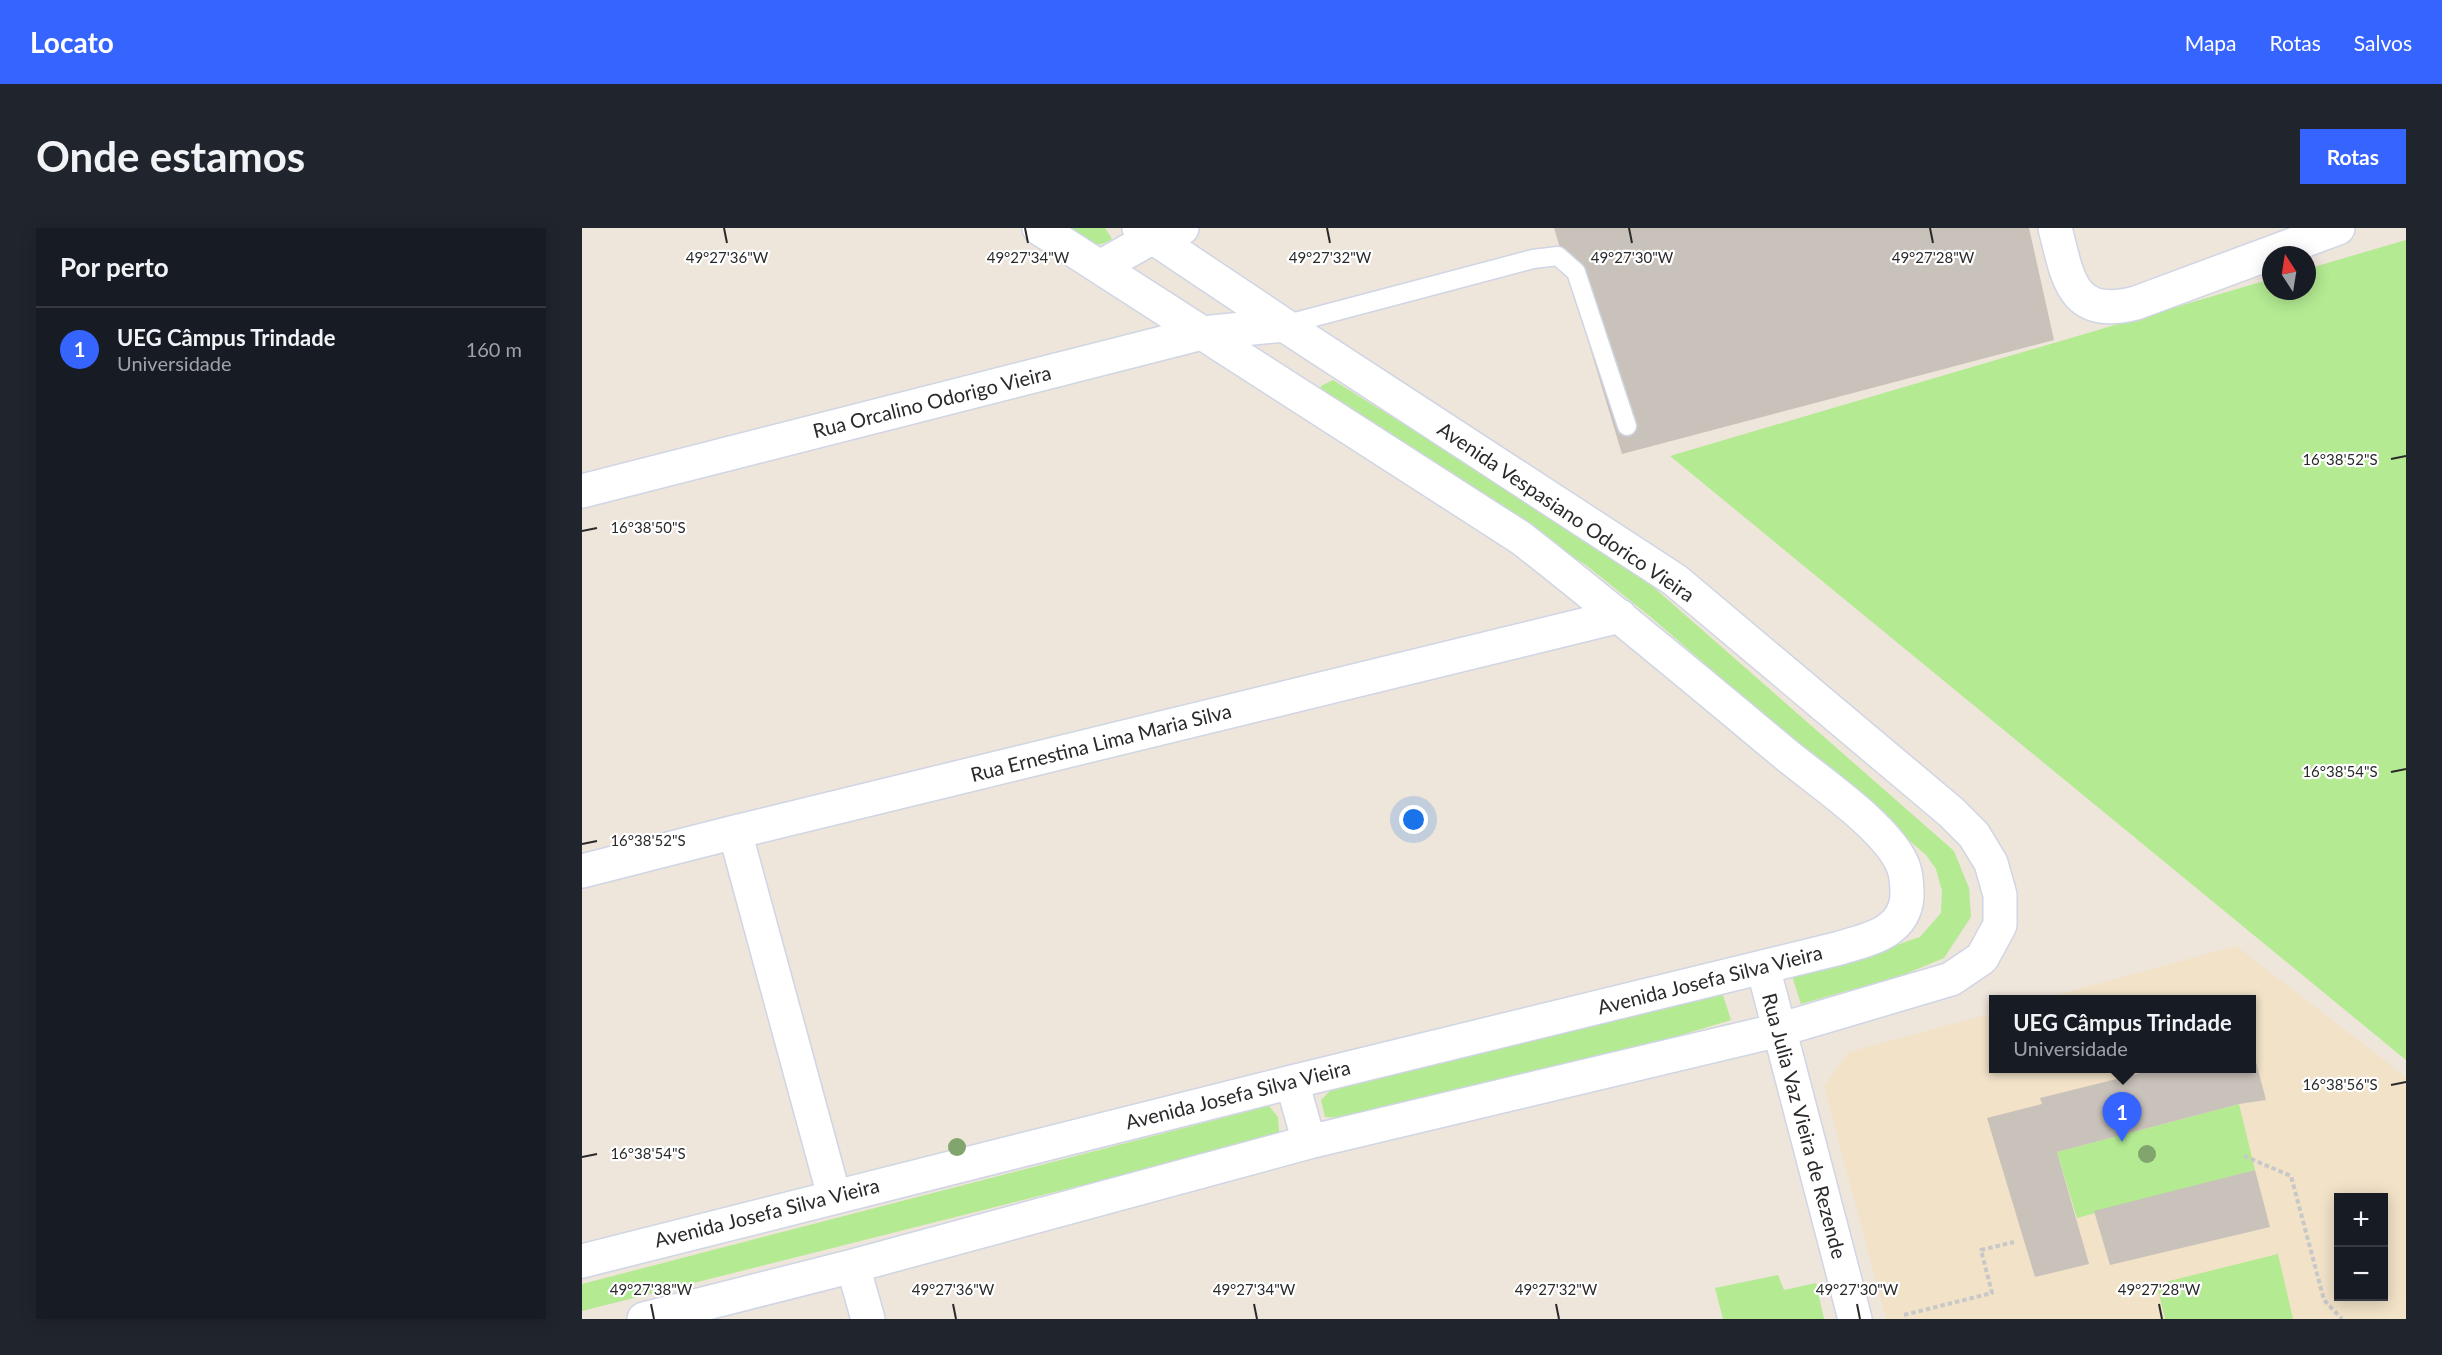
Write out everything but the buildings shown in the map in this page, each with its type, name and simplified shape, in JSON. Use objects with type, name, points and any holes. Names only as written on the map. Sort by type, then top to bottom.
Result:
[{"type":"street","points":[[1039,228],[1521,538],[1620,616]]},
{"type":"street","points":[[2055,228],[2067,274],[2076,293],[2093,305],[2114,309],[2136,303],[2338,228]]},
{"type":"street","points":[[1100,267],[1158,231]]},
{"type":"street","name":"Avenida Vespasiano Odorico Vieira","points":[[1158,231],[1284,326],[1675,580],[1951,812],[1974,835],[1991,863],[2000,895],[2000,926],[1982,958],[1951,979],[1779,1030]]},
{"type":"street","name":"Rua Orcalino Odorigo Vieira","points":[[582,491],[1202,333],[1284,326]]},
{"type":"street","name":"Rua Ernestina Lima Maria Silva","points":[[582,871],[1620,616]]},
{"type":"street","name":"Avenida Josefa Silva Vieira","points":[[582,1261],[834,1196],[1763,967],[1872,939],[1893,927],[1906,911],[1907,890],[1904,867],[1894,848],[1850,807],[1620,616]]},
{"type":"street","points":[[735,832],[834,1196]]},
{"type":"street","name":"Rua Julia Vaz Vieira de Rezende","points":[[1763,967],[1855,1319]]},
{"type":"street","points":[[644,1319],[853,1266],[1309,1142],[1779,1030]]},
{"type":"street","points":[[1292,1082],[1309,1142]]},
{"type":"street","points":[[853,1266],[868,1319]]},
{"type":"lane","points":[[1284,326],[1533,259],[1558,256],[1576,272],[1627,426]]},
{"type":"path","points":[[2244,1156],[2291,1176],[2324,1300],[2342,1319]]},
{"type":"path","points":[[1904,1315],[1992,1293],[1981,1250],[2014,1242]]},
{"type":"shaded area","points":[[2236,946],[2406,1077],[2406,1319],[1886,1319],[1824,1086],[1849,1052],[1989,1014],[1989,1073],[2256,1073],[2256,995],[2057,995]]},
{"type":"green space","points":[[1060,228],[1105,228],[1112,239],[1105,243],[1085,243]]},
{"type":"green space","points":[[2406,240],[2406,1060],[1670,456],[2262,282],[2262,300],[2316,300],[2316,266]]},
{"type":"green space","points":[[1333,380],[1626,563],[1954,851],[1969,888],[1971,917],[1944,958],[1903,975],[1801,1004],[1792,976],[1850,961],[1920,937],[1941,913],[1942,891],[1936,869],[1926,855],[1652,618],[1586,565],[1321,397],[1321,386]]},
{"type":"green space","points":[[1721,989],[1731,1020],[1658,1042],[1345,1118],[1325,1117],[1321,1100],[1332,1089]]},
{"type":"green space","points":[[2239,1104],[2255,1170],[2077,1218],[2057,1152]]},
{"type":"green space","points":[[1269,1106],[1278,1117],[1279,1132],[1254,1142],[582,1311],[582,1284]]},
{"type":"green space","points":[[2278,1254],[2293,1319],[2165,1319],[2157,1284]]},
{"type":"green space","points":[[1778,1275],[1784,1290],[1816,1283],[1824,1319],[1723,1319],[1715,1288]]},
{"type":"place","name":"UEG Câmpus Trindade","points":[[2122,1142]]}]
